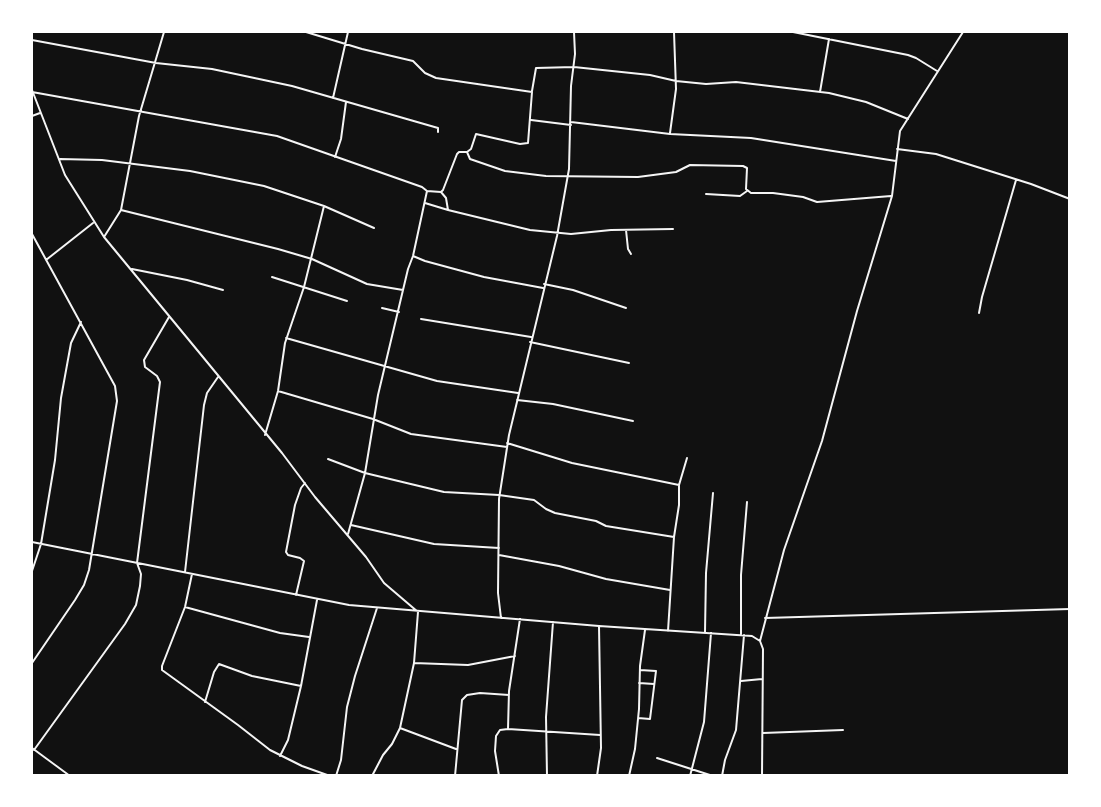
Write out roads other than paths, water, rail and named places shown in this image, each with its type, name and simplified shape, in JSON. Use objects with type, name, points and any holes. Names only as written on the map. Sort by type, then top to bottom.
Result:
[{"type":"street","points":[[104,237],[121,210],[141,111],[164,32]]},
{"type":"street","points":[[306,32],[413,61],[425,73],[436,78],[532,92]]},
{"type":"street","points":[[333,98],[348,32]]},
{"type":"street","points":[[532,32],[538,32]]},
{"type":"street","points":[[501,618],[498,593],[499,495],[518,393],[558,233],[567,177],[574,32]]},
{"type":"street","points":[[670,134],[675,81],[674,32]]},
{"type":"street","points":[[794,32],[908,55],[937,72]]},
{"type":"street","points":[[762,776],[763,649],[760,641],[765,618],[784,550],[822,441],[857,311],[892,196],[900,131],[963,32]]},
{"type":"street","points":[[820,92],[829,39]]},
{"type":"street","points":[[32,40],[156,63],[212,69],[292,86],[438,128],[438,132]]},
{"type":"street","points":[[441,192],[457,154],[471,149],[476,134],[526,145],[528,143],[536,68],[574,67],[650,75],[675,81],[706,84],[736,82],[820,92],[867,102],[908,119]]},
{"type":"street","points":[[32,91],[277,136],[422,187],[427,191],[441,192],[446,198],[448,210]]},
{"type":"street","points":[[32,91],[65,175],[104,237],[315,497],[348,534],[384,583],[418,612]]},
{"type":"street","points":[[334,157],[341,140],[346,102]]},
{"type":"street","points":[[32,116],[40,113]]},
{"type":"street","points":[[531,120],[670,134],[751,138],[896,161]]},
{"type":"street","points":[[897,149],[936,154],[1070,200]]},
{"type":"street","points":[[466,152],[470,159],[505,171],[567,177],[638,177],[676,172],[690,165],[743,166],[747,168],[747,191]]},
{"type":"street","points":[[59,159],[130,163],[232,178],[287,192],[374,228]]},
{"type":"street","points":[[979,313],[1016,180]]},
{"type":"street","points":[[348,534],[365,473],[384,367],[413,256],[427,191]]},
{"type":"street","points":[[706,194],[740,196],[747,191],[803,197],[817,202],[892,196]]},
{"type":"street","points":[[425,203],[510,226],[558,233],[674,229]]},
{"type":"street","points":[[265,435],[278,391],[286,338],[304,287],[324,206]]},
{"type":"street","points":[[121,210],[213,231],[312,259],[367,284],[403,290]]},
{"type":"street","points":[[46,260],[94,222]]},
{"type":"street","points":[[626,230],[631,255]]},
{"type":"street","points":[[32,234],[115,386],[117,401],[89,570],[84,585],[32,663]]},
{"type":"street","points":[[413,256],[484,278],[573,290],[626,308]]},
{"type":"street","points":[[130,269],[223,290]]},
{"type":"street","points":[[272,277],[348,301]]},
{"type":"street","points":[[382,308],[399,312]]},
{"type":"street","points":[[70,776],[33,749],[136,605],[141,574],[137,563],[160,382],[158,376],[145,367],[144,360],[169,317]]},
{"type":"street","points":[[421,319],[531,337]]},
{"type":"street","points":[[32,571],[41,544],[71,343],[81,322]]},
{"type":"street","points":[[286,338],[437,381],[518,393]]},
{"type":"street","points":[[530,342],[629,363]]},
{"type":"street","points":[[185,572],[204,405],[207,393],[218,377]]},
{"type":"street","points":[[278,391],[373,419],[411,434],[507,445],[560,460],[679,485]]},
{"type":"street","points":[[517,400],[553,404],[633,421]]},
{"type":"street","points":[[668,631],[679,485],[687,458]]},
{"type":"street","points":[[328,459],[365,473],[444,492],[499,495],[534,500],[555,513],[596,521],[606,526],[674,537]]},
{"type":"street","points":[[296,595],[304,561],[286,552],[295,505],[305,483]]},
{"type":"street","points":[[705,632],[706,573],[713,493]]},
{"type":"street","points":[[722,776],[736,730],[741,681],[741,574],[747,502]]},
{"type":"street","points":[[351,525],[434,544],[498,548]]},
{"type":"street","points":[[32,542],[317,600],[418,612],[668,631],[742,634],[760,641]]},
{"type":"street","points":[[499,555],[559,566],[606,579],[670,590]]},
{"type":"street","points":[[192,574],[185,607],[162,670],[280,756],[330,776]]},
{"type":"street","points":[[280,756],[288,740],[301,686],[317,600]]},
{"type":"street","points":[[185,607],[280,633],[309,637]]},
{"type":"street","points":[[336,776],[341,760],[347,707],[377,608]]},
{"type":"street","points":[[765,618],[1070,609]]},
{"type":"street","points":[[372,776],[400,728],[414,663],[418,612]]},
{"type":"street","points":[[508,729],[509,695],[520,619]]},
{"type":"street","points":[[547,776],[546,732],[553,622]]},
{"type":"street","points":[[597,776],[601,748],[599,626]]},
{"type":"street","points":[[629,776],[635,749],[639,670],[645,629]]},
{"type":"street","points":[[690,776],[704,722],[711,633]]},
{"type":"street","points":[[414,663],[468,665],[515,656]]},
{"type":"street","points":[[205,702],[214,672],[219,664],[252,676],[301,686]]},
{"type":"street","points":[[638,718],[650,719],[656,671],[639,670]]},
{"type":"street","points":[[741,681],[763,678]]},
{"type":"street","points":[[639,683],[654,684]]},
{"type":"street","points":[[454,776],[462,704],[467,695],[480,693],[509,695]]},
{"type":"street","points":[[400,728],[456,749]]},
{"type":"street","points":[[499,776],[496,736],[500,730],[600,735]]},
{"type":"street","points":[[763,733],[843,730]]},
{"type":"street","points":[[657,758],[713,776]]}]
